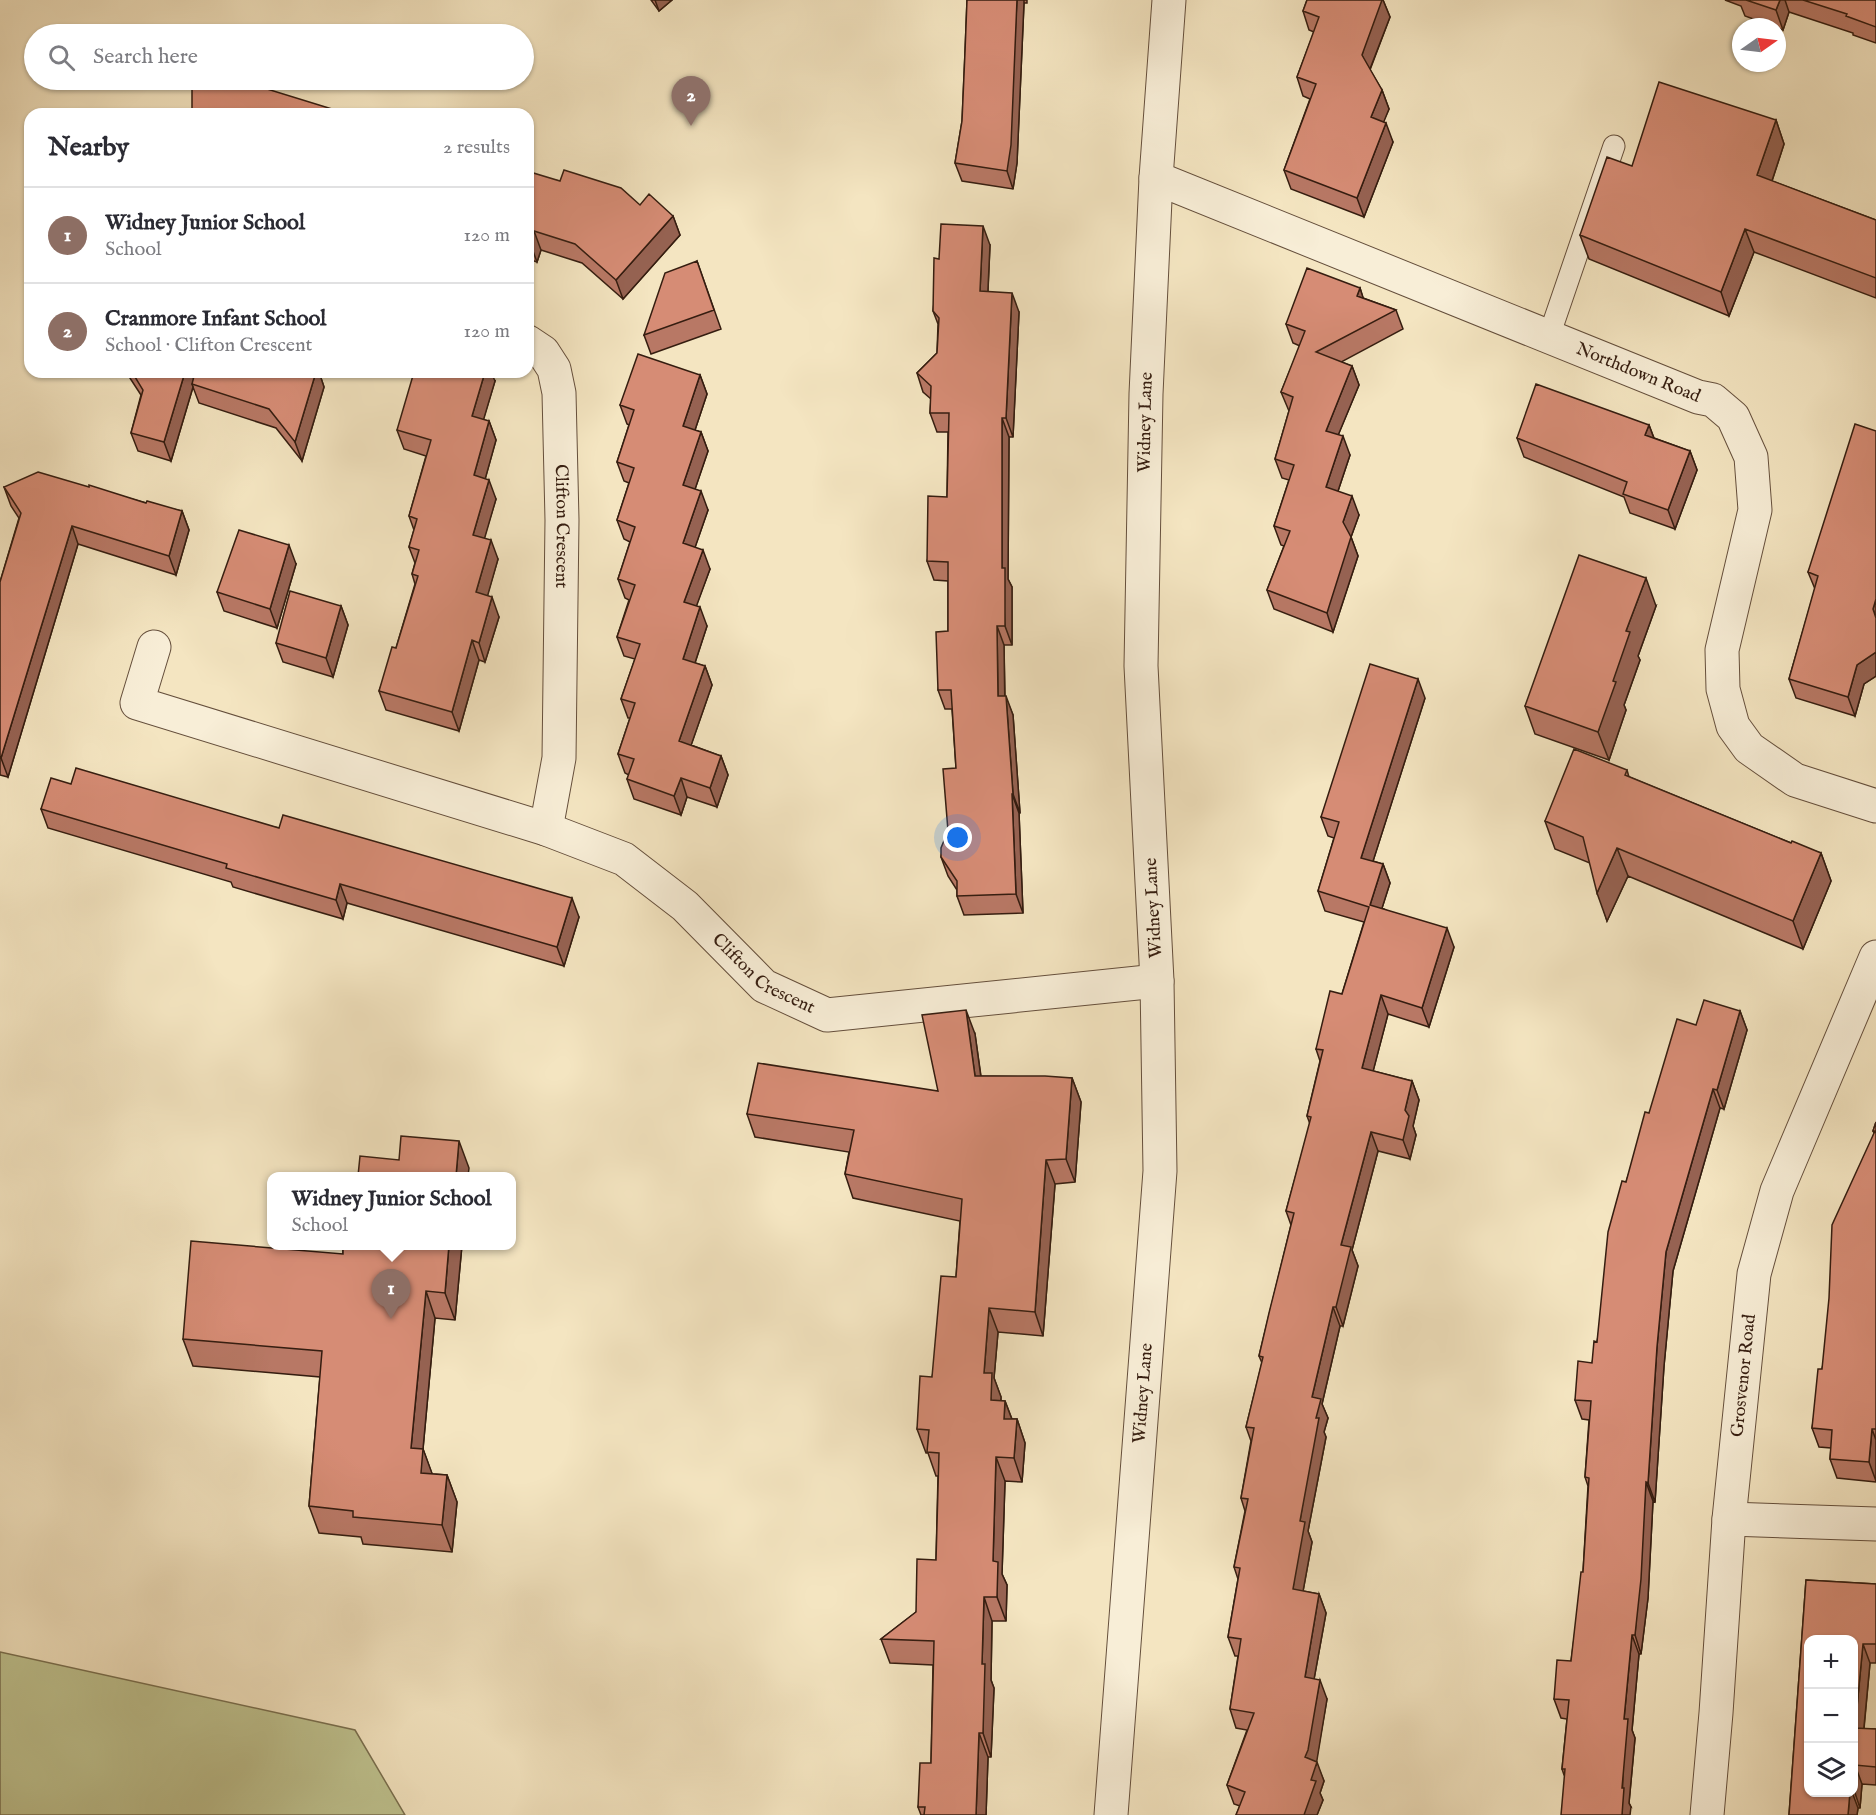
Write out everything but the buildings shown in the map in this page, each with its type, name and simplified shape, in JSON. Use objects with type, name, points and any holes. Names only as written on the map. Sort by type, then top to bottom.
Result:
[{"type":"street","name":"Widney Lane","points":[[1111,1815],[1160,1171],[1157,981],[1141,666],[1146,394],[1156,178],[1169,0]]},
{"type":"street","name":"Northdown Road","points":[[1156,178],[1698,397],[1713,400],[1732,417],[1751,457],[1755,510],[1722,650],[1723,689],[1733,726],[1749,748],[1795,780],[1876,806]]},
{"type":"street","name":"Clifton Crescent","points":[[534,346],[543,352],[554,369],[559,393],[562,520],[559,758],[546,829]]},
{"type":"street","name":"Clifton Crescent","points":[[154,647],[137,703],[546,829],[624,859],[685,906],[764,986],[827,1015],[1157,981]]},
{"type":"street","name":"Grosvenor Road","points":[[1707,1815],[1729,1519],[1754,1274],[1777,1191],[1876,957]]},
{"type":"street","points":[[1729,1519],[1876,1524]]},
{"type":"lane","points":[[1549,336],[1614,146]]},
{"type":"green space","points":[[0,1652],[355,1730],[405,1815],[0,1815]]},
{"type":"place","name":"Cranmore Infant School","points":[[691,126]]},
{"type":"place","name":"Widney Junior School","points":[[391,1319]]}]
